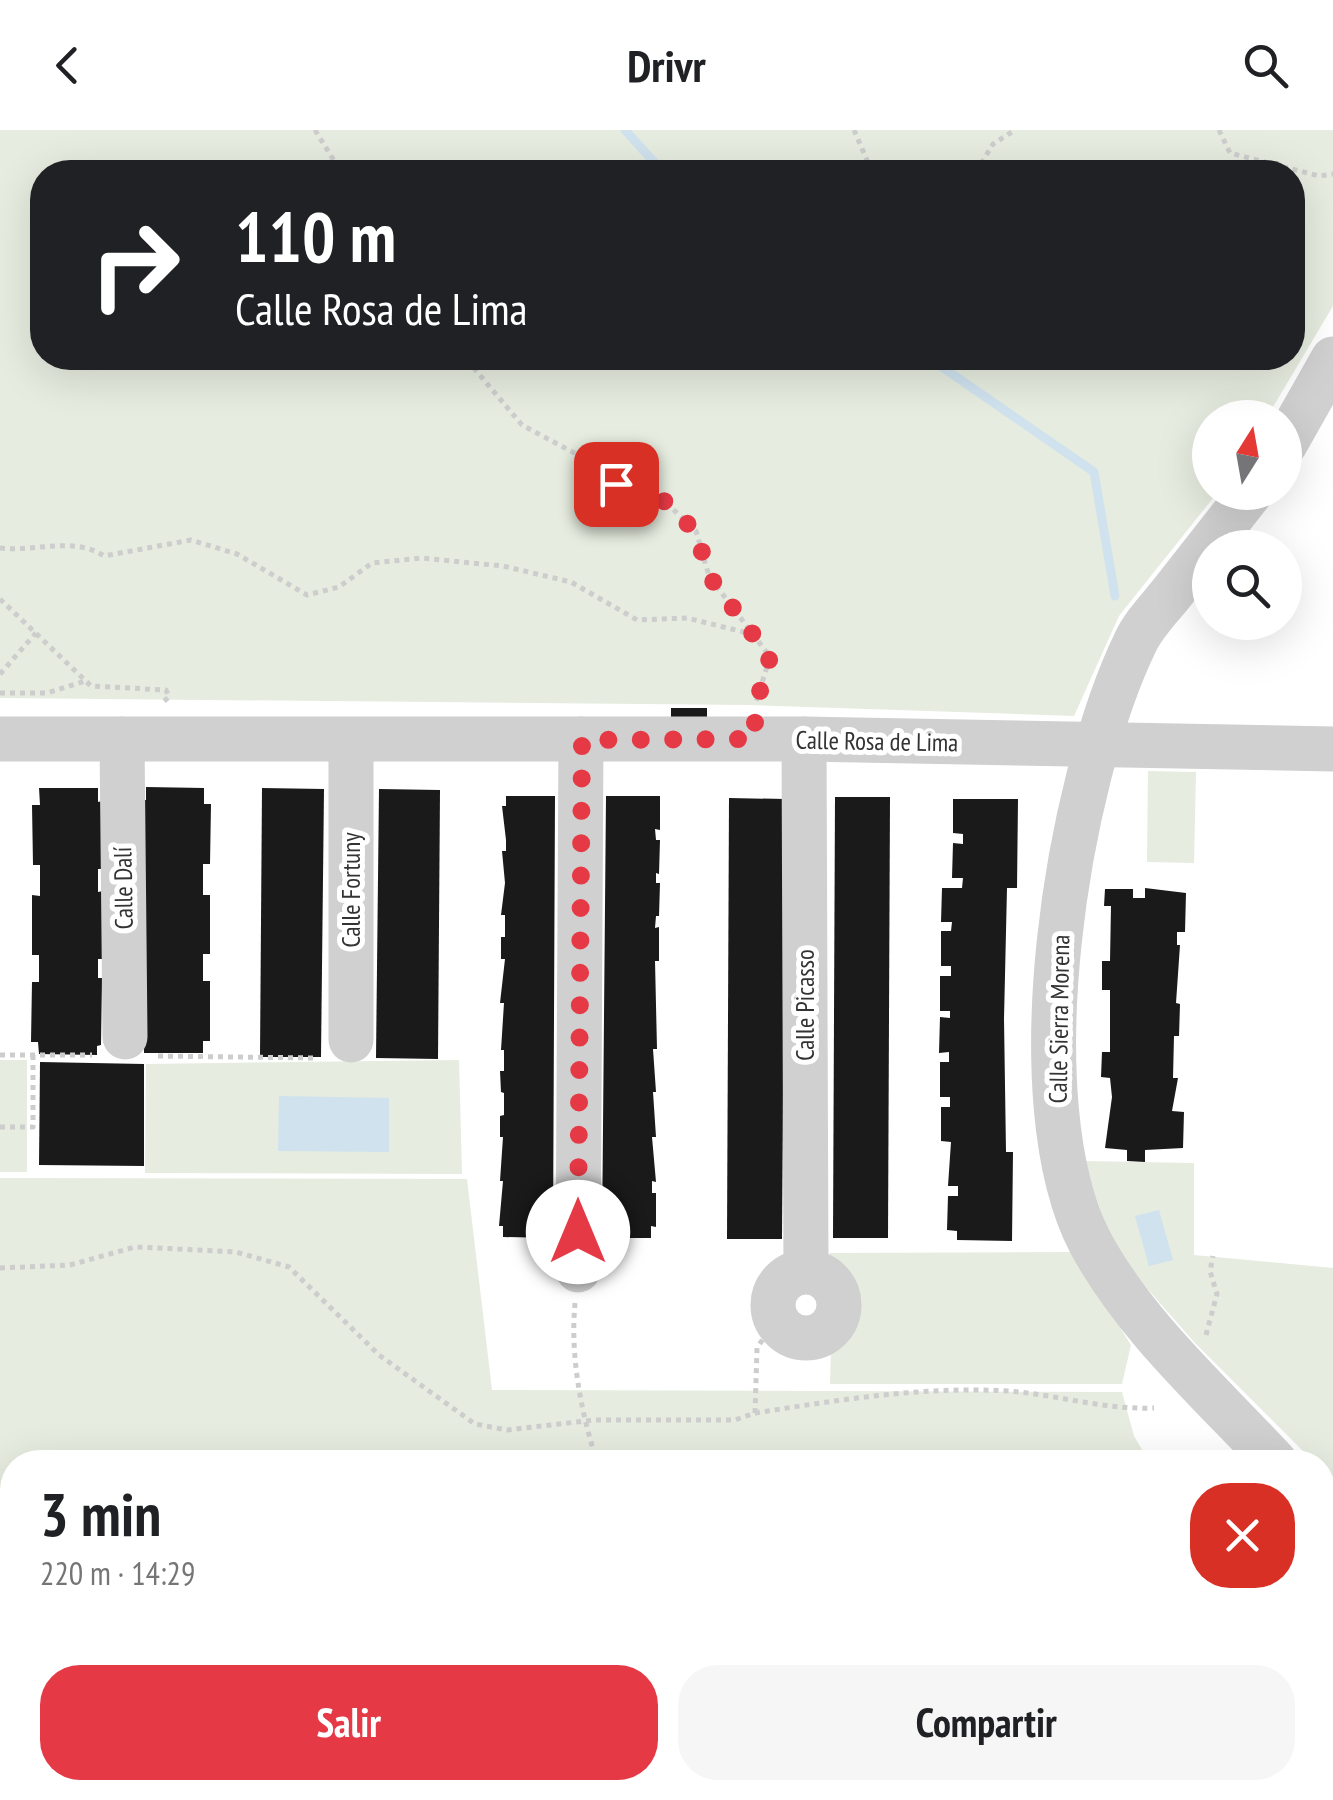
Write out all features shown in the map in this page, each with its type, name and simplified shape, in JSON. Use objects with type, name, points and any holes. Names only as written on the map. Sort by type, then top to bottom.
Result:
[{"type":"street","points":[[1302,414],[1333,359]]},
{"type":"street","name":"Calle Sierra Morena","points":[[1237,510],[1136,639],[1095,746],[1058,940],[1054,1015],[1056,1128],[1067,1180],[1089,1240],[1125,1299],[1264,1450]]},
{"type":"street","name":"Calle Rosa de Lima","points":[[0,738],[804,739],[1333,749]]},
{"type":"street","name":"Calle Dalí","points":[[122,738],[124,1050]]},
{"type":"street","name":"Calle Picasso","points":[[776,1319],[792,1336],[804,1338],[827,1331],[835,1322],[838,1295],[820,1274],[806,1271],[804,739]]},
{"type":"street","name":"Calle Fortuny","points":[[350,740],[351,1040]]},
{"type":"street","points":[[578,1270],[582,740]]},
{"type":"path","points":[[315,130],[334,160]]},
{"type":"path","points":[[854,130],[867,160]]},
{"type":"path","points":[[983,160],[993,144],[1015,130]]},
{"type":"path","points":[[1219,130],[1230,153],[1257,160]]},
{"type":"path","points":[[1305,172],[1333,174]]},
{"type":"path","points":[[476,370],[522,425],[578,455],[616,484],[662,499],[696,532],[709,576],[770,657],[756,705],[754,739]]},
{"type":"path","points":[[0,548],[22,550],[86,544],[104,556],[191,540],[237,554],[308,594],[339,587],[372,563],[420,558],[504,566],[571,582],[636,620],[687,618],[752,634]]},
{"type":"path","points":[[0,599],[91,686],[166,690],[169,697],[122,738]]},
{"type":"path","points":[[0,674],[36,634]]},
{"type":"path","points":[[0,693],[47,694],[86,681]]},
{"type":"path","points":[[0,1055],[124,1050],[351,1058],[351,1040]]},
{"type":"path","points":[[0,1127],[33,1127],[33,1055]]},
{"type":"path","points":[[0,1268],[70,1265],[135,1247],[236,1252],[289,1267],[379,1355],[475,1424],[508,1430],[584,1421],[735,1420],[755,1413],[916,1392],[1008,1391],[1117,1410],[1154,1408]]},
{"type":"path","points":[[1181,1361],[1203,1346],[1217,1294],[1210,1271],[1213,1256]]},
{"type":"path","points":[[578,1270],[573,1325],[584,1421],[593,1450]]},
{"type":"path","points":[[755,1413],[757,1348],[776,1319]]},
{"type":"shaded area","points":[[0,130],[1333,130],[1333,306],[1305,353],[1305,160],[30,160],[30,370],[1295,370],[1277,400],[1192,400],[1192,510],[1203,510],[1119,616],[1074,716],[749,705],[0,698]]},
{"type":"shaded area","points":[[1148,771],[1196,772],[1194,863],[1147,862]]},
{"type":"shaded area","points":[[0,1060],[27,1060],[27,1172],[0,1172]]},
{"type":"shaded area","points":[[459,1060],[462,1174],[145,1173],[146,1064]]},
{"type":"shaded area","points":[[1083,1161],[1194,1163],[1194,1255],[1333,1268],[1333,1450],[1302,1450],[1194,1342],[1131,1270],[1108,1231]]},
{"type":"shaded area","points":[[0,1178],[467,1179],[492,1390],[1122,1392],[1134,1436],[1142,1450],[0,1450]]},
{"type":"shaded area","points":[[1073,1252],[1131,1345],[1122,1384],[830,1384],[831,1348],[854,1311],[845,1281],[829,1253]]},
{"type":"water","points":[[279,1096],[389,1098],[389,1152],[278,1151]]},
{"type":"water","points":[[1159,1210],[1173,1260],[1149,1266],[1135,1216]]},
{"type":"building","points":[[671,708],[707,708],[707,723],[671,723]]},
{"type":"building","points":[[146,787],[204,788],[204,804],[211,804],[210,864],[203,864],[203,895],[210,895],[210,954],[203,954],[203,981],[210,981],[210,1041],[203,1041],[203,1053],[144,1053],[141,800],[146,800]]},
{"type":"building","points":[[39,788],[98,788],[98,802],[102,801],[103,869],[98,869],[98,892],[103,891],[102,959],[98,959],[98,978],[102,978],[101,1045],[97,1046],[97,1055],[39,1054],[38,1042],[31,1042],[32,982],[39,982],[39,955],[32,955],[32,895],[40,896],[40,865],[33,865],[32,805],[40,805]]},
{"type":"building","points":[[262,788],[324,789],[321,1057],[260,1057]]},
{"type":"building","points":[[379,789],[440,790],[438,1059],[376,1058]]},
{"type":"building","points":[[506,796],[555,796],[553,1238],[503,1237],[503,1226],[499,1226],[503,1181],[500,1116],[504,1115],[500,1071],[504,1071],[504,1003],[500,1003],[505,959],[501,959],[501,937],[505,937],[505,915],[501,915],[505,883],[502,851],[506,851],[502,806],[506,806]]},
{"type":"building","points":[[606,796],[660,796],[660,830],[655,829],[656,840],[660,840],[656,883],[660,883],[655,928],[659,927],[659,961],[655,961],[657,1049],[653,1049],[656,1137],[652,1137],[656,1227],[651,1226],[651,1238],[602,1238]]},
{"type":"building","points":[[835,797],[890,797],[888,1238],[833,1238]]},
{"type":"building","points":[[729,798],[785,799],[782,1239],[727,1239]]},
{"type":"building","points":[[953,799],[1018,799],[1017,888],[1007,888],[1004,1019],[1006,1152],[1013,1152],[1012,1241],[957,1240],[957,1231],[947,1230],[948,1196],[958,1196],[958,1186],[948,1186],[951,1142],[941,1141],[941,1107],[950,1107],[950,1097],[940,1097],[940,1062],[949,1062],[949,1052],[939,1053],[940,1017],[950,1018],[950,1011],[940,1011],[940,976],[951,976],[951,966],[941,966],[941,931],[951,931],[952,922],[941,922],[942,888],[962,888],[963,878],[952,878],[953,843],[963,844],[963,834],[953,833]]},
{"type":"building","points":[[1145,888],[1186,893],[1185,932],[1177,932],[1180,945],[1176,1003],[1180,1004],[1173,1078],[1178,1078],[1172,1111],[1184,1112],[1183,1148],[1145,1150],[1145,1162],[1127,1161],[1127,1150],[1105,1148],[1112,1097],[1110,1078],[1101,1077],[1102,1052],[1110,1052],[1110,990],[1102,990],[1102,961],[1110,961],[1111,906],[1104,906],[1105,889],[1133,889],[1133,898],[1145,898]]},
{"type":"building","points":[[40,1062],[144,1064],[144,1166],[39,1165]]},
{"type":"waterway","points":[[625,130],[652,160]]},
{"type":"waterway","points":[[946,370],[1094,472],[1115,596]]},
{"type":"route","points":[[578,1232],[582,740],[754,739],[756,705],[770,657],[709,576],[696,532],[662,499],[616,484]]}]
